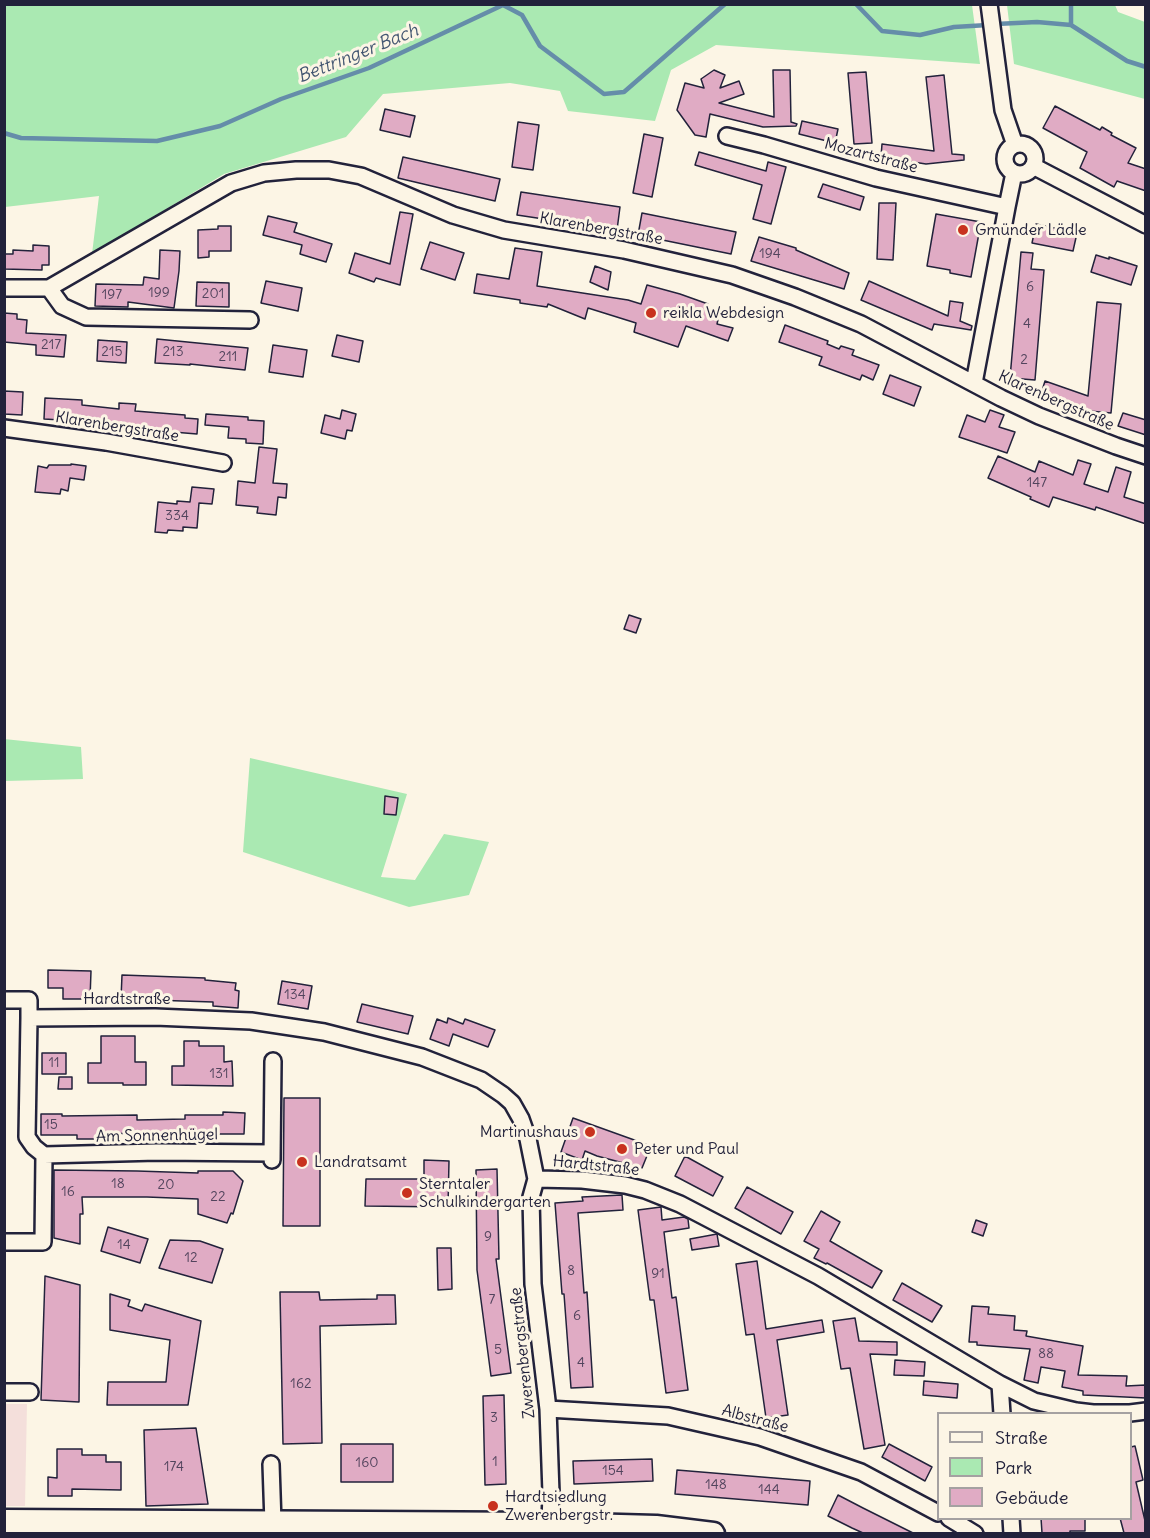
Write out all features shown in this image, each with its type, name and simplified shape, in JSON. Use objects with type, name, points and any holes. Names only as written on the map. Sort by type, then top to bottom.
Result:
[{"type":"street","points":[[989,7],[1003,110],[1015,145]]},
{"type":"street","name":"Mozartstraße","points":[[727,136],[876,178],[1007,207]]},
{"type":"street","points":[[1015,145],[1026,146],[1031,150],[1035,160],[1033,166],[1022,174],[1014,173],[1006,165],[1004,159],[1006,153],[1015,145]]},
{"type":"street","points":[[1033,166],[1146,225]]},
{"type":"street","name":"Klarenbergstraße","points":[[4,288],[49,288],[231,183],[264,172],[329,170],[361,176],[453,215],[504,230],[624,250],[732,275],[795,297],[861,324],[1039,416],[1146,456]]},
{"type":"street","points":[[974,383],[1014,173]]},
{"type":"street","points":[[49,288],[62,306],[86,317],[250,320]]},
{"type":"street","name":"Klarenbergstraße","points":[[4,428],[106,442],[223,463]]},
{"type":"street","points":[[4,1000],[29,1000],[27,1137],[44,1155],[43,1242],[4,1242]]},
{"type":"street","name":"Hardtstraße","points":[[29,1018],[155,1017],[251,1021],[324,1032],[422,1057],[481,1080],[512,1103],[528,1139],[536,1179],[582,1180],[625,1185],[645,1190],[680,1204],[818,1276],[1000,1384],[1034,1401],[1084,1412]]},
{"type":"street","name":"Am Sonnenhügel","points":[[44,1155],[157,1152],[272,1157],[273,1061]]},
{"type":"street","name":"Zwerenbergstraße","points":[[536,1179],[531,1197],[533,1284],[548,1409],[550,1524]]},
{"type":"street","points":[[1000,1384],[1002,1412]]},
{"type":"street","points":[[4,1392],[30,1392]]},
{"type":"street","name":"Albstraße","points":[[548,1409],[668,1416],[760,1437],[861,1472],[937,1512]]},
{"type":"street","points":[[271,1464],[273,1522]]},
{"type":"street","points":[[952,1520],[975,1533]]},
{"type":"street","points":[[4,1521],[273,1522],[452,1529],[550,1524],[656,1527],[714,1533]]},
{"type":"shaded area","points":[[4,1404],[27,1404],[25,1506],[5,1506]]},
{"type":"green space","points":[[4,5],[972,5],[980,64],[716,45],[671,70],[655,121],[568,111],[560,91],[510,83],[383,94],[346,137],[224,174],[92,254],[99,196],[5,207]]},
{"type":"green space","points":[[1007,5],[1115,5],[1118,12],[1145,22],[1145,99],[1014,64]]},
{"type":"green space","points":[[4,739],[81,747],[83,779],[5,781]]},
{"type":"green space","points":[[250,758],[407,794],[381,877],[415,880],[444,834],[489,842],[469,895],[409,907],[243,852]]},
{"type":"building","points":[[714,70],[725,75],[720,88],[739,81],[744,94],[719,103],[774,117],[773,70],[790,70],[791,122],[797,124],[796,126],[763,127],[710,114],[706,137],[695,135],[677,110],[685,83],[704,88],[701,79]]},
{"type":"building","points":[[866,72],[872,143],[854,144],[848,73]]},
{"type":"building","points":[[944,75],[952,154],[964,155],[964,160],[926,164],[881,157],[882,144],[934,151],[926,77]]},
{"type":"building","points":[[1055,106],[1100,130],[1102,127],[1112,133],[1111,135],[1136,148],[1128,163],[1146,169],[1146,191],[1117,181],[1114,187],[1080,168],[1087,152],[1043,128]]},
{"type":"building","points":[[385,109],[415,116],[410,137],[380,130]]},
{"type":"building","points":[[802,121],[838,129],[835,143],[799,134]]},
{"type":"building","points":[[518,122],[539,125],[533,170],[512,167]]},
{"type":"building","points":[[644,134],[663,138],[652,197],[633,193]]},
{"type":"building","points":[[699,152],[766,171],[768,162],[786,167],[771,224],[753,219],[762,185],[695,165]]},
{"type":"building","points":[[403,157],[500,179],[495,201],[398,178]]},
{"type":"building","points":[[823,184],[864,197],[860,210],[818,197]]},
{"type":"building","points":[[521,192],[620,207],[617,230],[517,215]]},
{"type":"building","points":[[879,203],[896,203],[893,260],[877,259]]},
{"type":"building","points":[[400,212],[413,214],[400,285],[376,278],[374,282],[349,273],[355,253],[390,264]]},
{"type":"building","points":[[642,213],[736,232],[731,254],[638,235]]},
{"type":"building","points":[[936,214],[981,222],[971,277],[927,266]]},
{"type":"building","points":[[268,216],[297,223],[294,232],[332,244],[326,262],[300,254],[302,245],[263,235]]},
{"type":"building","points":[[1036,224],[1077,233],[1073,251],[1032,243]]},
{"type":"building","points":[[218,226],[231,226],[231,251],[209,251],[209,257],[198,258],[198,230],[218,229]]},
{"type":"building","points":[[759,237],[796,248],[796,250],[849,273],[844,289],[751,261]]},
{"type":"building","points":[[430,242],[464,253],[455,280],[421,269]]},
{"type":"building","points":[[33,245],[49,246],[49,265],[42,265],[42,270],[4,269],[4,254],[13,254],[13,250],[33,251]]},
{"type":"building","points":[[515,248],[542,252],[537,286],[641,304],[647,285],[680,294],[708,304],[706,311],[719,315],[717,324],[733,328],[728,341],[686,326],[678,347],[634,332],[636,323],[588,308],[585,319],[548,304],[547,307],[520,303],[520,300],[474,293],[477,274],[509,279]]},
{"type":"building","points":[[160,250],[180,251],[174,308],[128,302],[128,307],[95,306],[96,284],[143,285],[144,277],[159,279]]},
{"type":"building","points":[[1021,252],[1033,253],[1031,269],[1044,270],[1035,380],[1010,378]]},
{"type":"building","points":[[1096,255],[1137,266],[1131,285],[1091,272]]},
{"type":"building","points":[[595,266],[611,272],[608,290],[590,282]]},
{"type":"building","points":[[266,281],[302,288],[298,311],[261,303]]},
{"type":"building","points":[[869,281],[948,316],[950,301],[963,303],[960,321],[972,326],[971,330],[934,324],[932,330],[861,300]]},
{"type":"building","points":[[197,282],[229,283],[229,307],[196,306]]},
{"type":"building","points":[[1097,302],[1121,304],[1111,413],[1089,411],[1041,394],[1045,381],[1088,396]]},
{"type":"building","points":[[4,313],[17,314],[17,319],[27,320],[26,333],[66,335],[64,357],[36,355],[36,345],[4,342]]},
{"type":"building","points":[[785,325],[828,341],[827,344],[839,349],[841,346],[854,350],[852,355],[879,365],[873,380],[862,375],[860,380],[819,365],[822,357],[779,342]]},
{"type":"building","points":[[337,335],[363,341],[359,362],[332,356]]},
{"type":"building","points":[[157,339],[248,348],[245,370],[155,363]]},
{"type":"building","points":[[98,340],[127,342],[126,363],[97,361]]},
{"type":"building","points":[[273,345],[307,350],[303,377],[269,372]]},
{"type":"building","points":[[890,375],[921,387],[914,406],[883,394]]},
{"type":"building","points":[[4,391],[23,392],[22,415],[4,414]]},
{"type":"building","points":[[45,398],[82,400],[82,405],[119,409],[119,403],[136,404],[135,411],[185,415],[185,418],[198,419],[197,434],[173,432],[172,436],[160,435],[161,430],[134,428],[133,432],[96,428],[96,422],[44,419]]},
{"type":"building","points":[[342,410],[356,414],[352,431],[347,430],[345,439],[321,433],[325,415],[340,419]]},
{"type":"building","points":[[990,410],[1004,415],[999,427],[1015,432],[1007,453],[959,437],[967,415],[985,422]]},
{"type":"building","points":[[1123,413],[1146,420],[1146,435],[1118,426]]},
{"type":"building","points":[[206,414],[248,417],[248,420],[264,421],[263,444],[246,443],[246,439],[228,438],[229,427],[205,425]]},
{"type":"building","points":[[259,447],[277,449],[273,483],[287,484],[286,498],[278,497],[276,515],[257,513],[258,507],[236,505],[238,481],[255,483]]},
{"type":"building","points":[[998,456],[1035,472],[1039,461],[1073,475],[1078,460],[1091,464],[1084,484],[1108,492],[1116,467],[1131,472],[1124,497],[1146,504],[1146,524],[1096,507],[1095,510],[1053,497],[1049,507],[1030,499],[1031,497],[988,478]]},
{"type":"building","points":[[49,465],[86,466],[84,480],[70,478],[68,491],[61,489],[60,494],[35,492],[38,466],[47,468]]},
{"type":"building","points":[[192,487],[214,489],[212,504],[199,503],[197,528],[183,527],[183,531],[155,532],[158,502],[177,504],[177,501],[190,502]]},
{"type":"building","points":[[629,615],[641,619],[636,633],[624,629]]},
{"type":"building","points":[[385,796],[398,798],[396,815],[384,814]]},
{"type":"building","points":[[48,970],[91,971],[90,999],[63,999],[63,988],[48,988]]},
{"type":"building","points":[[122,975],[205,978],[205,980],[236,983],[235,990],[239,991],[238,1008],[213,1006],[213,1002],[121,999]]},
{"type":"building","points":[[282,981],[312,986],[308,1009],[278,1004]]},
{"type":"building","points":[[362,1004],[413,1016],[408,1034],[357,1022]]},
{"type":"building","points":[[448,1018],[463,1024],[465,1019],[495,1030],[488,1047],[453,1034],[449,1046],[430,1039],[437,1019],[447,1023]]},
{"type":"building","points":[[101,1036],[135,1036],[135,1062],[146,1062],[146,1085],[88,1083],[88,1063],[101,1063]]},
{"type":"building","points":[[184,1041],[199,1041],[199,1046],[224,1046],[224,1062],[232,1061],[233,1086],[172,1085],[172,1066],[184,1066]]},
{"type":"building","points":[[42,1053],[66,1053],[66,1074],[42,1074]]},
{"type":"building","points":[[59,1077],[72,1077],[72,1089],[58,1089]]},
{"type":"building","name":"Landratsamt","points":[[284,1098],[320,1098],[320,1226],[283,1226]]},
{"type":"building","points":[[223,1112],[245,1113],[244,1134],[171,1136],[171,1140],[148,1140],[148,1134],[101,1133],[101,1139],[77,1139],[77,1135],[41,1135],[41,1114],[137,1115],[137,1120],[185,1119],[185,1115],[223,1115]]},
{"type":"building","name":"Martinushaus","points":[[573,1118],[651,1146],[642,1168],[585,1151],[582,1160],[561,1152]]},
{"type":"building","points":[[685,1156],[723,1177],[713,1196],[675,1176]]},
{"type":"building","name":"Sterntaler Schulkindergarten","points":[[424,1160],[449,1161],[448,1207],[365,1206],[366,1179],[424,1179]]},
{"type":"building","points":[[497,1169],[499,1259],[496,1259],[511,1373],[491,1376],[477,1270],[476,1170]]},
{"type":"building","points":[[54,1170],[198,1173],[198,1171],[233,1171],[243,1181],[233,1214],[231,1213],[227,1223],[198,1214],[198,1199],[82,1197],[80,1244],[54,1238]]},
{"type":"building","points":[[747,1187],[793,1212],[781,1234],[735,1208]]},
{"type":"building","points":[[622,1195],[623,1210],[578,1213],[584,1293],[587,1292],[593,1387],[571,1388],[555,1203],[583,1201],[582,1197]]},
{"type":"building","points":[[661,1207],[662,1220],[684,1217],[688,1219],[689,1228],[664,1232],[672,1298],[676,1297],[688,1390],[666,1393],[654,1300],[650,1300],[638,1210]]},
{"type":"building","points":[[821,1211],[840,1222],[830,1241],[882,1271],[872,1288],[814,1258],[819,1249],[804,1241]]},
{"type":"building","points":[[976,1220],[987,1224],[983,1236],[972,1232]]},
{"type":"building","points":[[108,1227],[148,1239],[140,1263],[101,1251]]},
{"type":"building","points":[[717,1234],[719,1246],[692,1250],[690,1239]]},
{"type":"building","points":[[170,1240],[200,1241],[223,1249],[212,1283],[159,1268]]},
{"type":"building","points":[[437,1248],[451,1248],[452,1289],[438,1290]]},
{"type":"building","points":[[757,1261],[766,1329],[822,1320],[824,1332],[777,1340],[788,1415],[766,1418],[754,1334],[746,1335],[736,1264]]},
{"type":"building","points":[[45,1276],[80,1285],[79,1402],[41,1400]]},
{"type":"building","points":[[902,1283],[942,1306],[932,1322],[893,1300]]},
{"type":"building","points":[[280,1292],[319,1292],[320,1300],[377,1299],[377,1295],[395,1295],[396,1324],[320,1326],[322,1443],[283,1444]]},
{"type":"building","points":[[110,1294],[130,1300],[128,1306],[142,1311],[145,1304],[201,1321],[188,1405],[107,1405],[108,1382],[166,1382],[170,1340],[110,1330]]},
{"type":"building","points":[[972,1306],[989,1307],[988,1314],[1015,1316],[1014,1330],[1027,1331],[1026,1336],[1083,1346],[1078,1375],[1127,1376],[1126,1386],[1146,1385],[1146,1398],[1083,1395],[1083,1391],[1062,1387],[1065,1371],[1041,1367],[1038,1383],[1024,1380],[1030,1349],[977,1345],[977,1342],[969,1342]]},
{"type":"building","points":[[855,1318],[859,1341],[897,1342],[897,1355],[870,1354],[885,1445],[864,1449],[850,1368],[841,1369],[833,1321]]},
{"type":"building","points":[[895,1360],[925,1362],[924,1376],[894,1375]]},
{"type":"building","points":[[924,1381],[958,1384],[957,1398],[923,1395]]},
{"type":"building","points":[[504,1395],[506,1484],[485,1485],[483,1396]]},
{"type":"building","points":[[196,1428],[208,1504],[146,1506],[144,1430]]},
{"type":"building","points":[[341,1444],[393,1444],[393,1482],[341,1482]]},
{"type":"building","points":[[889,1444],[932,1467],[925,1481],[882,1457]]},
{"type":"building","points":[[1135,1446],[1143,1480],[1136,1482],[1146,1533],[1124,1533],[1121,1520],[1132,1520],[1132,1447]]},
{"type":"building","points":[[57,1449],[82,1449],[82,1455],[106,1455],[106,1462],[121,1462],[121,1490],[72,1489],[72,1496],[48,1496],[48,1477],[57,1478]]},
{"type":"building","points":[[652,1459],[653,1481],[574,1484],[573,1461]]},
{"type":"building","points":[[677,1470],[810,1481],[808,1505],[675,1494]]},
{"type":"building","points":[[838,1495],[913,1533],[863,1533],[828,1516]]},
{"type":"building","points":[[1041,1520],[1085,1520],[1085,1531],[1042,1533]]},
{"type":"waterway","name":"Bettringer Bach","points":[[4,133],[21,138],[157,141],[220,126],[281,99],[369,68],[503,5],[522,15],[540,46],[604,94],[624,92],[725,4]]},
{"type":"waterway","name":"Bettringer Bach","points":[[856,4],[882,31],[920,35],[954,27],[988,25]]},
{"type":"waterway","points":[[1071,4],[1071,25]]},
{"type":"waterway","points":[[996,24],[1037,22],[1071,25],[1127,61],[1146,67]]},
{"type":"place","name":"Gmünder Lädle","points":[[963,230]]},
{"type":"place","name":"reikla Webdesign","points":[[651,313]]},
{"type":"place","name":"Martinushaus","points":[[590,1132]]},
{"type":"place","name":"Peter und Paul","points":[[622,1149]]},
{"type":"place","name":"Landratsamt","points":[[302,1162]]},
{"type":"place","name":"Sterntaler Schulkindergarten","points":[[407,1193]]},
{"type":"place","name":"Hardtsiedlung Zwerenbergstr.","points":[[493,1506]]}]
